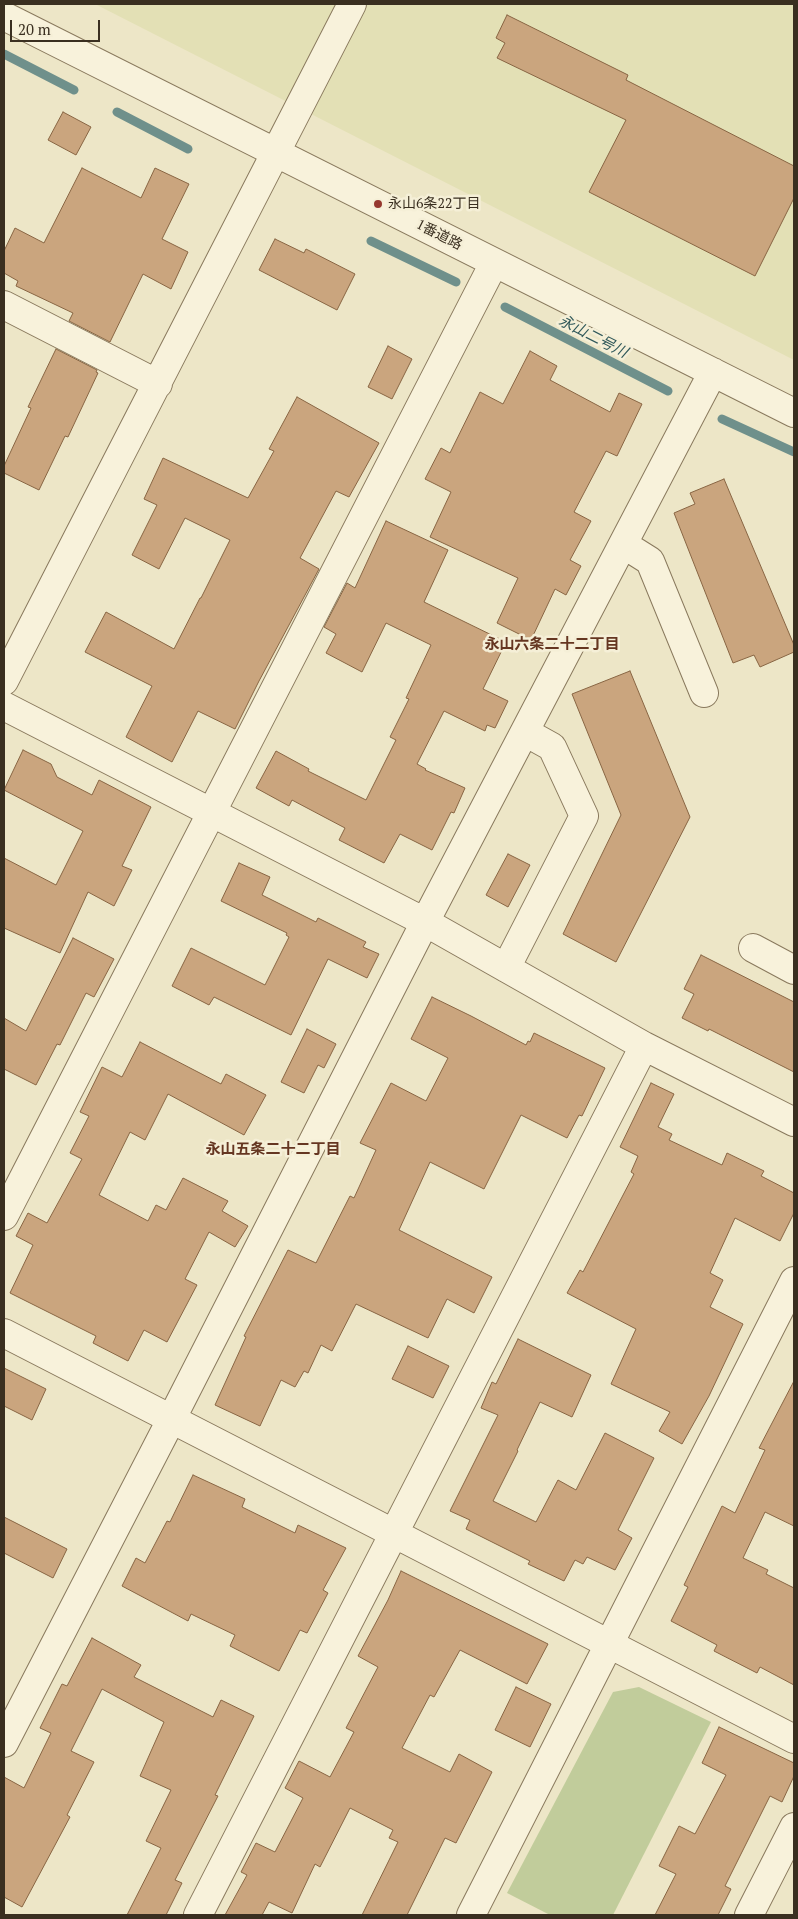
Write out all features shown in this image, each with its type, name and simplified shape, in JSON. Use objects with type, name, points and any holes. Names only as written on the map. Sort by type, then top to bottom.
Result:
[{"type":"street","points":[[4,681],[352,4]]},
{"type":"street","name":"1番道路","points":[[4,16],[794,413]]},
{"type":"street","points":[[4,1216],[494,263]]},
{"type":"street","points":[[4,305],[158,384]]},
{"type":"street","points":[[4,1743],[425,922],[713,372]]},
{"type":"street","points":[[623,544],[650,561],[704,693]]},
{"type":"street","points":[[4,706],[425,922],[644,1046],[794,1122]]},
{"type":"street","points":[[506,968],[584,816],[552,747],[524,732]]},
{"type":"street","points":[[753,948],[794,970]]},
{"type":"street","points":[[198,1915],[644,1046]]},
{"type":"street","points":[[471,1915],[610,1646],[794,1281]]},
{"type":"street","points":[[4,1333],[794,1739]]},
{"type":"street","points":[[749,1915],[794,1827]]},
{"type":"shaded area","points":[[95,4],[794,4],[794,360]]},
{"type":"green space","points":[[639,1687],[711,1722],[613,1915],[550,1915],[507,1893],[613,1692]]},
{"type":"building","points":[[507,15],[628,75],[626,80],[794,166],[794,198],[755,276],[589,192],[626,120],[497,58],[505,43],[496,38]]},
{"type":"building","points":[[63,112],[91,127],[76,155],[48,140]]},
{"type":"building","points":[[82,168],[141,198],[155,168],[189,184],[162,239],[188,252],[171,289],[143,274],[110,342],[69,321],[73,313],[16,286],[18,281],[4,273],[4,251],[15,228],[44,243]]},
{"type":"building","points":[[275,239],[304,253],[306,249],[355,274],[337,310],[259,270]]},
{"type":"building","points":[[388,346],[412,359],[392,399],[368,387]]},
{"type":"building","points":[[56,349],[97,370],[96,372],[98,373],[68,437],[65,436],[39,490],[4,473],[4,466],[31,408],[28,407]]},
{"type":"building","points":[[530,351],[557,366],[550,380],[610,412],[619,393],[642,404],[617,456],[606,451],[574,512],[591,521],[570,560],[581,566],[566,595],[555,589],[531,640],[497,623],[518,578],[430,537],[451,492],[425,479],[441,448],[450,453],[480,392],[503,404]]},
{"type":"building","points":[[297,397],[379,443],[349,497],[336,491],[300,558],[319,569],[235,729],[198,711],[172,762],[126,737],[152,686],[85,652],[106,612],[174,649],[230,540],[185,518],[159,569],[132,555],[157,505],[144,499],[163,458],[248,498],[274,451],[269,449]]},
{"type":"building","points":[[724,479],[794,645],[794,652],[760,667],[754,655],[733,663],[674,513],[695,504],[690,493]]},
{"type":"building","points":[[386,521],[448,550],[424,602],[506,642],[483,689],[508,701],[495,728],[487,725],[485,731],[444,711],[417,764],[425,770],[465,788],[454,813],[451,812],[432,850],[400,834],[384,863],[339,840],[345,828],[292,800],[289,806],[256,788],[276,751],[309,769],[308,771],[366,800],[396,740],[390,737],[409,699],[406,698],[431,645],[386,623],[362,672],[326,653],[336,634],[324,627],[347,583],[355,588]]},
{"type":"building","points":[[630,671],[690,817],[616,962],[563,934],[621,815],[572,694]]},
{"type":"building","points":[[23,750],[51,764],[57,777],[92,795],[99,780],[151,807],[122,866],[132,870],[114,906],[88,892],[60,953],[4,928],[4,858],[56,885],[83,831],[4,790]]},
{"type":"building","points":[[508,854],[530,865],[508,907],[486,895]]},
{"type":"building","points":[[239,863],[270,877],[262,895],[316,922],[318,918],[366,942],[363,947],[379,954],[367,978],[328,959],[291,1035],[214,997],[209,1005],[172,986],[191,948],[265,985],[289,937],[286,935],[287,933],[221,901]]},
{"type":"building","points":[[73,938],[114,959],[94,997],[86,993],[60,1045],[57,1044],[36,1085],[4,1069],[4,1018],[26,1031]]},
{"type":"building","points":[[701,955],[794,1002],[794,1072],[709,1029],[708,1031],[682,1018],[694,994],[684,989]]},
{"type":"building","points":[[432,997],[526,1045],[528,1041],[530,1042],[534,1033],[605,1068],[582,1116],[579,1115],[567,1138],[521,1115],[484,1189],[430,1162],[399,1230],[492,1277],[474,1313],[447,1299],[428,1338],[356,1304],[332,1351],[321,1345],[308,1373],[304,1371],[295,1387],[281,1380],[260,1426],[215,1405],[246,1337],[244,1336],[288,1250],[316,1263],[350,1196],[354,1198],[376,1150],[360,1143],[391,1083],[426,1101],[448,1058],[411,1039]]},
{"type":"building","points":[[307,1029],[336,1044],[324,1068],[318,1065],[304,1093],[281,1082]]},
{"type":"building","points":[[140,1042],[221,1084],[226,1074],[266,1095],[244,1135],[168,1094],[145,1140],[130,1132],[99,1195],[148,1221],[156,1205],[166,1210],[183,1178],[228,1201],[222,1211],[248,1226],[235,1247],[209,1232],[185,1279],[197,1285],[167,1342],[144,1330],[128,1361],[93,1343],[96,1336],[10,1293],[33,1245],[16,1236],[28,1213],[47,1223],[82,1159],[70,1153],[89,1116],[80,1112],[102,1067],[122,1077]]},
{"type":"building","points":[[651,1083],[674,1094],[658,1127],[672,1134],[669,1140],[722,1165],[727,1153],[764,1171],[761,1176],[794,1193],[794,1213],[780,1241],[735,1218],[710,1273],[723,1280],[710,1307],[743,1324],[709,1396],[682,1444],[659,1431],[670,1412],[611,1384],[636,1329],[567,1293],[580,1270],[583,1272],[634,1174],[631,1172],[638,1156],[620,1147]]},
{"type":"building","points":[[518,1339],[591,1375],[572,1417],[540,1402],[493,1501],[536,1522],[558,1480],[576,1490],[605,1433],[654,1458],[618,1530],[632,1538],[615,1570],[587,1557],[583,1564],[575,1560],[564,1581],[528,1564],[530,1561],[466,1529],[470,1520],[450,1511],[498,1415],[481,1408],[492,1382],[496,1384]]},
{"type":"building","points":[[408,1346],[449,1366],[433,1398],[392,1379]]},
{"type":"building","points":[[4,1368],[46,1389],[32,1420],[4,1406]]},
{"type":"building","points":[[794,1381],[794,1526],[765,1512],[743,1558],[768,1570],[766,1574],[794,1588],[794,1685],[760,1667],[757,1673],[714,1651],[717,1645],[671,1621],[688,1587],[684,1585],[722,1506],[735,1513],[765,1450],[759,1448]]},
{"type":"building","points":[[193,1475],[245,1499],[242,1507],[295,1533],[298,1525],[346,1548],[323,1590],[328,1593],[307,1633],[300,1630],[279,1671],[230,1646],[235,1635],[191,1614],[188,1621],[122,1586],[136,1558],[145,1563],[167,1521],[170,1522]]},
{"type":"building","points":[[4,1517],[67,1549],[53,1578],[4,1553]]},
{"type":"building","points":[[401,1571],[548,1644],[527,1684],[460,1650],[434,1697],[430,1695],[402,1748],[450,1772],[459,1754],[492,1772],[456,1843],[445,1838],[407,1915],[362,1915],[398,1842],[389,1838],[393,1830],[350,1808],[320,1867],[315,1864],[292,1913],[269,1902],[262,1915],[225,1915],[247,1875],[241,1872],[256,1843],[275,1852],[303,1798],[285,1788],[299,1761],[330,1777],[354,1732],[346,1728],[378,1667],[358,1656]]},
{"type":"building","points":[[92,1638],[141,1665],[134,1677],[213,1717],[221,1700],[254,1716],[215,1795],[218,1796],[175,1880],[182,1883],[166,1915],[127,1915],[161,1848],[146,1841],[171,1790],[140,1776],[164,1722],[102,1689],[71,1751],[94,1762],[67,1815],[70,1817],[22,1907],[4,1897],[4,1777],[24,1788],[51,1733],[40,1728],[62,1684],[67,1686]]},
{"type":"building","points":[[516,1687],[551,1704],[530,1747],[495,1730]]},
{"type":"building","points":[[719,1727],[794,1763],[794,1776],[782,1802],[770,1796],[725,1886],[731,1889],[718,1915],[655,1915],[676,1874],[659,1866],[679,1826],[695,1834],[726,1775],[702,1763]]},
{"type":"waterway","name":"永山二号川","points":[[4,54],[74,90]]},
{"type":"waterway","name":"永山二号川","points":[[117,112],[188,149]]},
{"type":"waterway","name":"永山二号川","points":[[371,241],[456,282]]},
{"type":"waterway","name":"永山二号川","points":[[505,307],[668,391]]},
{"type":"waterway","name":"永山二号川","points":[[722,419],[794,452]]},
{"type":"place","name":"永山6条22丁目","points":[[378,204]]},
{"type":"district","name":"永山六条二十二丁目","points":[[552,645]]},
{"type":"district","name":"永山五条二十二丁目","points":[[273,1150]]}]
